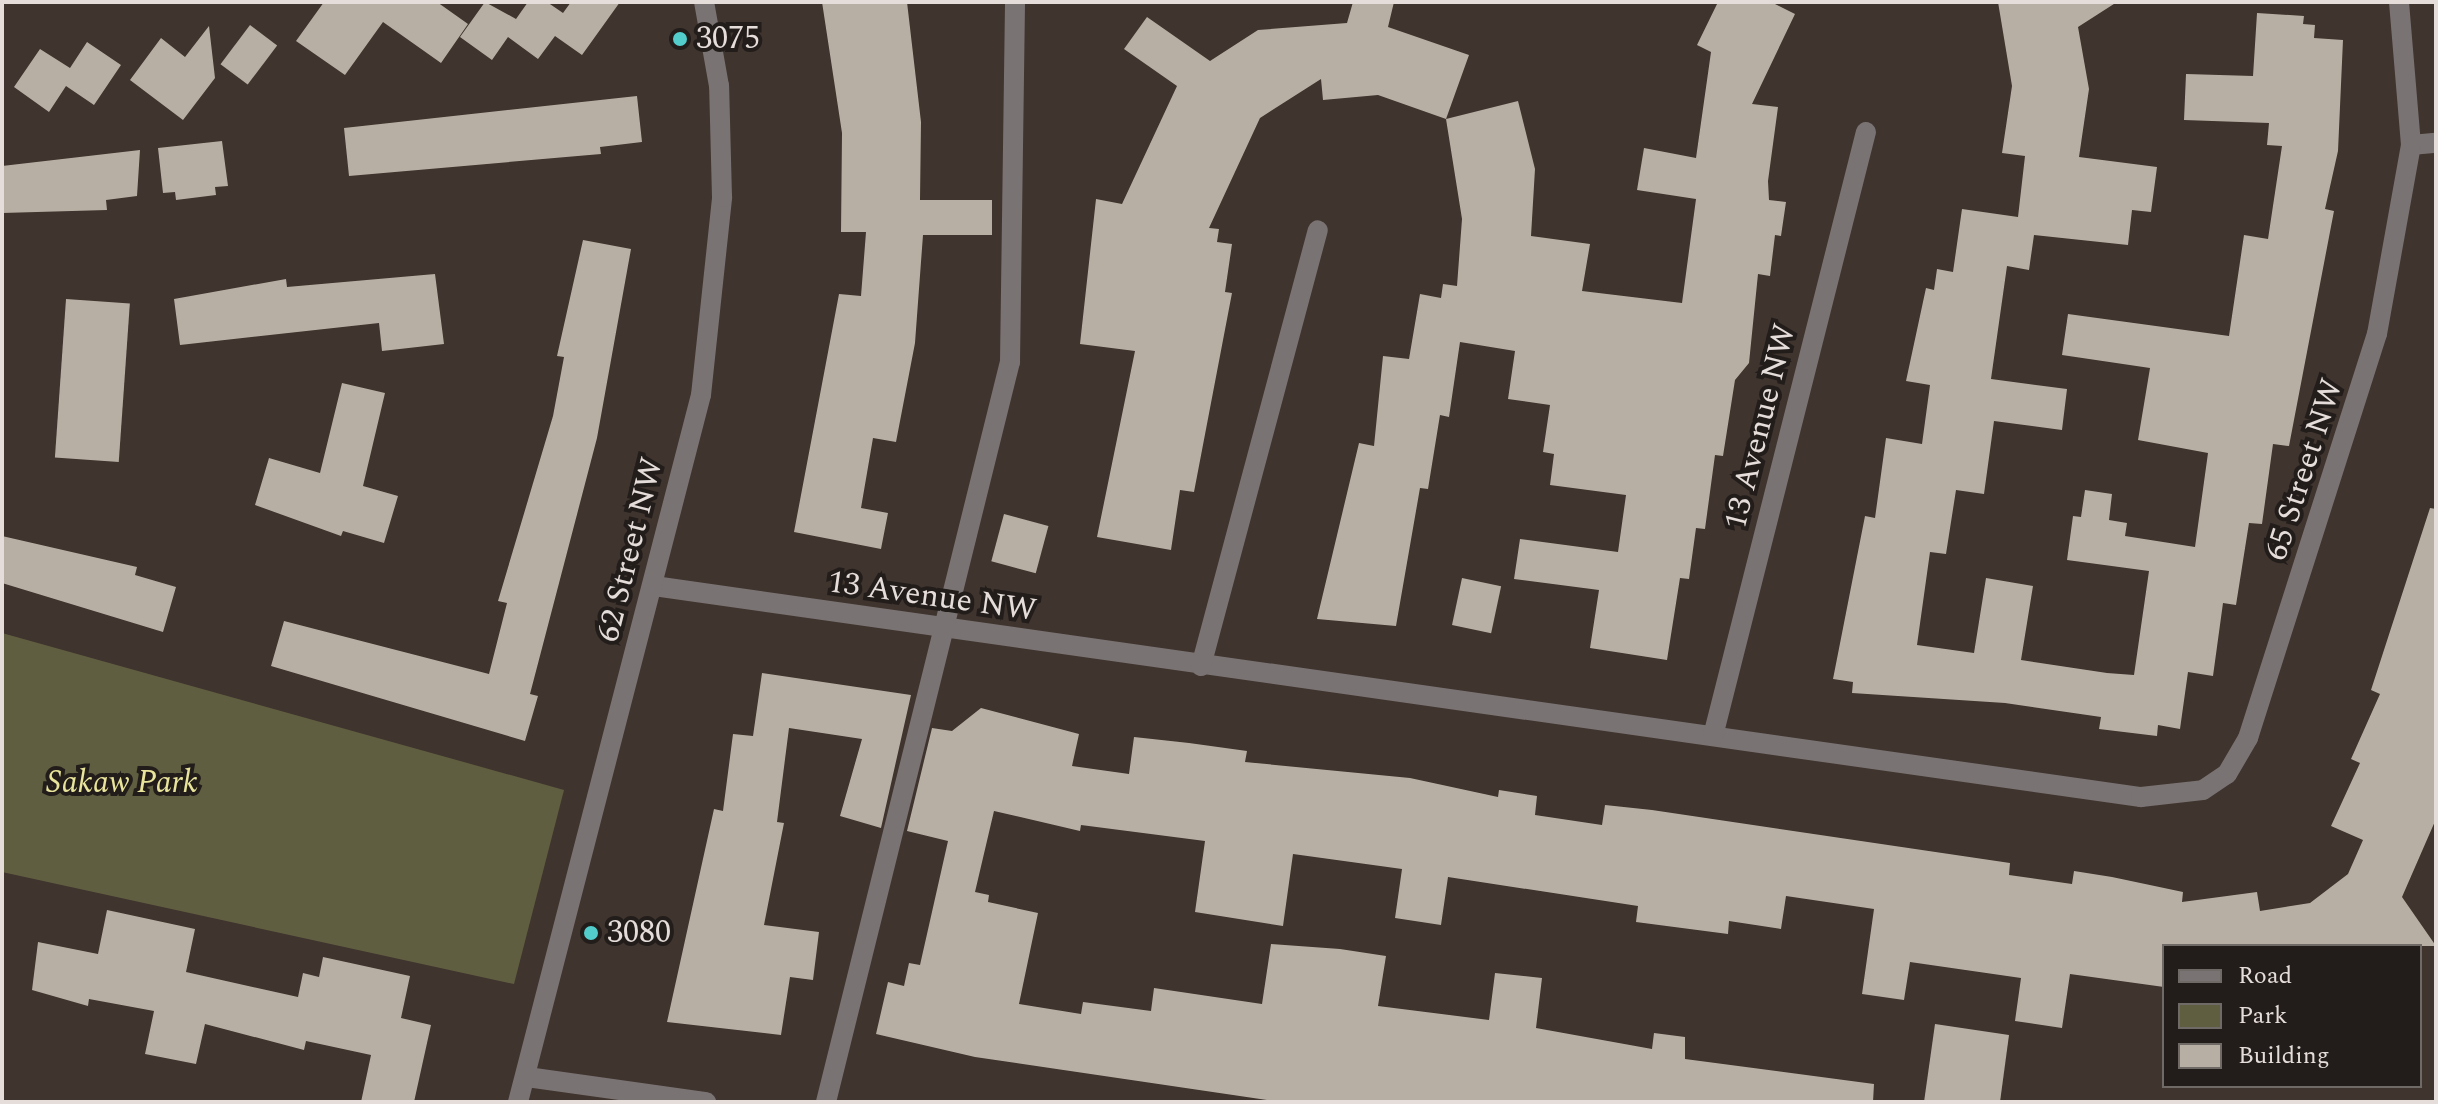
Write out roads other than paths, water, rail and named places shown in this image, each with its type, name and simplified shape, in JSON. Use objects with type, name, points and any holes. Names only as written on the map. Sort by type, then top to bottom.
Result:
[{"type":"street","name":"62 Street NW","points":[[518,1102],[527,1077],[701,395],[716,294],[719,86],[704,2]]},
{"type":"street","points":[[826,1102],[947,630],[1010,362],[1015,2]]},
{"type":"street","name":"65 Street NW","points":[[2203,790],[2227,774],[2248,738],[2359,405],[2400,234],[2411,145],[2399,2]]},
{"type":"street","name":"13 Avenue NW","points":[[1713,736],[1866,132]]},
{"type":"street","points":[[2411,145],[2436,143]]},
{"type":"street","points":[[1201,666],[1318,230]]},
{"type":"street","name":"13 Avenue NW","points":[[654,586],[947,630],[2141,797],[2203,790]]},
{"type":"street","points":[[527,1077],[706,1102]]},
{"type":"place","name":"3075","points":[[680,39]]},
{"type":"place","name":"3080","points":[[591,933]]},
{"type":"park label","name":"Sakaw Park","points":[[122,783]]}]
